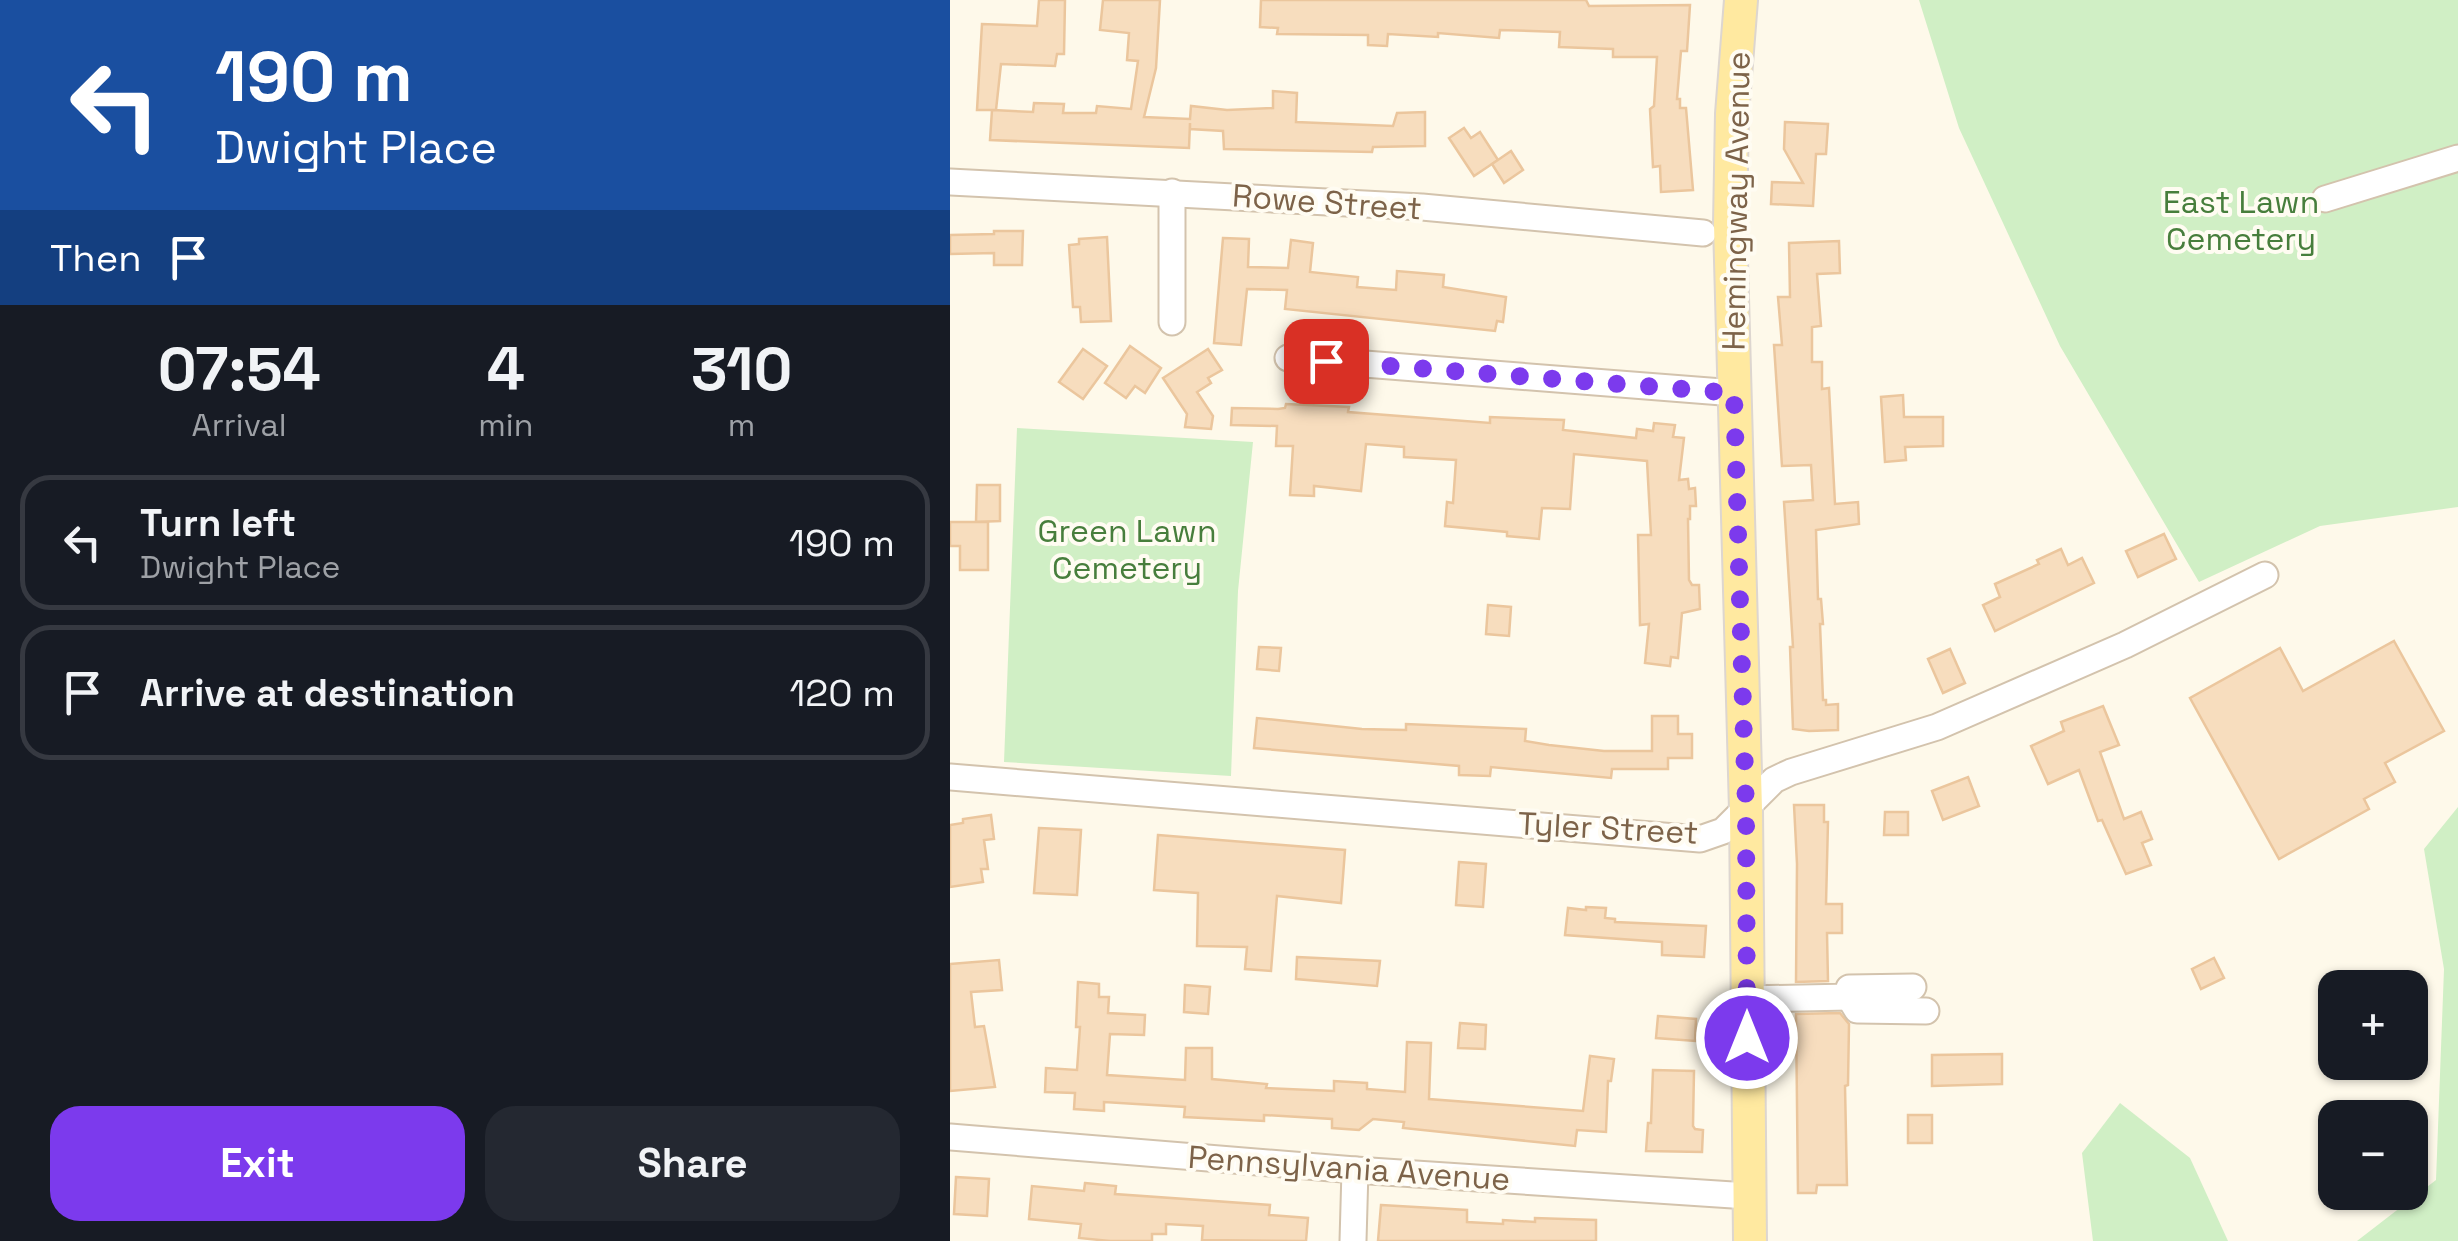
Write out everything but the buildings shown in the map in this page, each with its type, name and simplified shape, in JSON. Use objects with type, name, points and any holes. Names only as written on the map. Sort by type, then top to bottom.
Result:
[{"type":"main road","name":"Hemingway Avenue","points":[[1741,0],[1731,169],[1746,810],[1750,1241]]},
{"type":"street","points":[[2325,199],[2458,158]]},
{"type":"street","name":"Rowe Street","points":[[950,182],[1422,207],[1703,233]]},
{"type":"street","points":[[1172,192],[1172,322]]},
{"type":"street","points":[[1288,358],[1734,393]]},
{"type":"street","name":"Tyler Street","points":[[950,777],[1700,839],[1724,831],[1774,780],[1791,772],[1937,726],[2126,645],[2265,575]]},
{"type":"street","points":[[1913,987],[1849,988],[1848,998],[1857,1010],[1926,1011]]},
{"type":"street","points":[[1747,999],[1848,998]]},
{"type":"street","name":"Pennsylvania Avenue","points":[[950,1137],[1748,1196]]},
{"type":"street","points":[[1352,1241],[1356,1170]]},
{"type":"green space","name":"East Lawn Cemetery","points":[[1919,0],[2458,0],[2458,507],[2320,526],[2199,582],[2060,346],[1959,128]]},
{"type":"green space","name":"Green Lawn Cemetery","points":[[1017,428],[1253,442],[1238,591],[1231,776],[1004,762]]},
{"type":"green space","points":[[2458,807],[2458,1241],[2357,1241],[2397,1210],[2428,1210],[2428,1186],[2436,1180],[2444,969],[2424,849]]},
{"type":"green space","points":[[2120,1103],[2190,1158],[2228,1241],[2093,1241],[2082,1153]]},
{"type":"route","points":[[1326,361],[1734,393],[1746,810],[1747,1038]]}]
